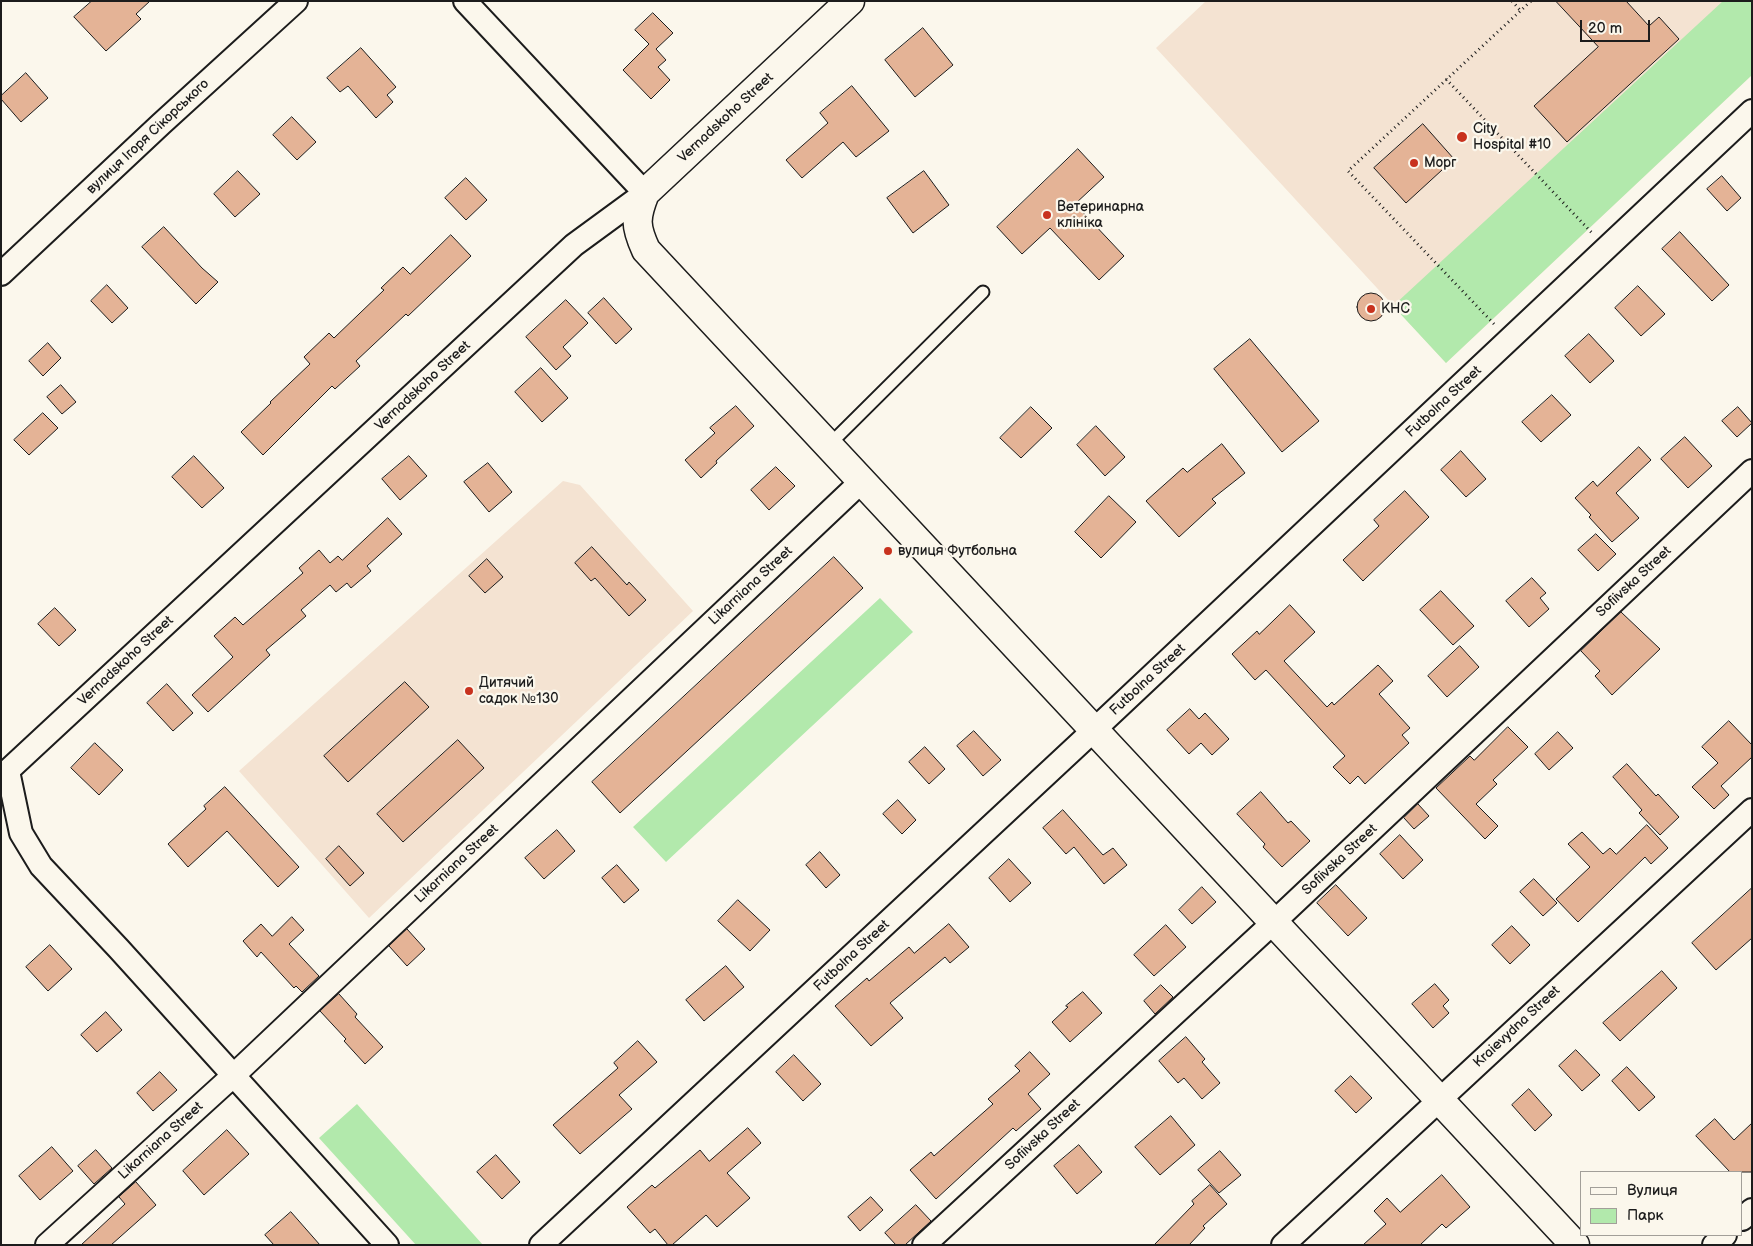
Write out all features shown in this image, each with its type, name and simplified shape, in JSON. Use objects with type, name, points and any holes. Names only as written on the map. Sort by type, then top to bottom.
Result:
[{"type":"street","name":"вулиця Ігоря Сікорського","points":[[1,274],[296,1]]},
{"type":"street","points":[[465,1],[645,193],[637,214],[639,234],[646,250],[830,444],[1575,1245]]},
{"type":"street","name":"Vernadskoho Street","points":[[5,774],[574,245],[645,193],[850,1]]},
{"type":"street","name":"Futbolna Street","points":[[542,1245],[1094,730],[1752,111]]},
{"type":"street","name":"Sofiivska Street","points":[[924,1245],[1274,922],[1752,470]]},
{"type":"street","name":"Likarniana Street","points":[[47,1245],[234,1075],[863,480]]},
{"type":"street","points":[[5,774],[21,833],[42,866],[387,1245]]},
{"type":"street","name":"Kraievydna Street","points":[[1283,1245],[1752,810]]},
{"type":"street","points":[[1714,1245],[1724,1236]]},
{"type":"lane","points":[[830,444],[983,292]]},
{"type":"path","points":[[1512,1],[1521,11]]},
{"type":"path","points":[[1510,340],[1348,171],[1532,1]]},
{"type":"path","points":[[1446,79],[1606,248]]},
{"type":"shaded area","name":"City Hospital #10","points":[[1206,1],[1752,1],[1752,75],[1446,363],[1156,48]]},
{"type":"shaded area","name":"Дитячий садок №130","points":[[563,481],[580,485],[693,611],[369,918],[239,771]]},
{"type":"green space","points":[[1723,1],[1752,1],[1752,75],[1446,363],[1393,306]]},
{"type":"green space","points":[[880,598],[913,632],[666,862],[633,827]]},
{"type":"green space","points":[[357,1104],[483,1245],[416,1245],[319,1138]]},
{"type":"building","points":[[92,1],[150,1],[136,14],[141,19],[106,51],[74,17]]},
{"type":"building","points":[[1556,1],[1626,1],[1649,26],[1659,17],[1679,39],[1567,142],[1534,106],[1598,47]]},
{"type":"building","points":[[653,13],[673,33],[656,49],[666,60],[658,67],[670,80],[651,99],[623,70],[649,44],[635,30]]},
{"type":"building","points":[[923,28],[953,65],[915,97],[885,60]]},
{"type":"building","points":[[361,48],[396,87],[387,95],[393,102],[376,118],[348,86],[340,92],[327,78]]},
{"type":"building","points":[[26,73],[48,98],[21,122],[1,99],[1,96]]},
{"type":"building","points":[[852,86],[889,131],[856,157],[843,142],[802,178],[786,160],[828,123],[820,113]]},
{"type":"building","points":[[292,117],[316,142],[297,160],[273,135]]},
{"type":"building","name":"Морг","points":[[1423,124],[1454,159],[1406,203],[1374,168]]},
{"type":"building","name":"Ветеринарна клініка","points":[[1078,149],[1104,177],[1075,204],[1124,256],[1099,280],[1050,228],[1022,254],[997,227]]},
{"type":"building","points":[[238,171],[260,194],[235,217],[214,194]]},
{"type":"building","points":[[924,171],[949,205],[913,233],[887,198]]},
{"type":"building","points":[[1722,176],[1741,198],[1727,211],[1707,189]]},
{"type":"building","points":[[466,178],[487,200],[466,220],[445,198]]},
{"type":"building","points":[[164,227],[202,268],[218,282],[196,304],[142,247]]},
{"type":"building","points":[[1680,232],[1729,285],[1712,301],[1662,249]]},
{"type":"building","points":[[451,235],[471,256],[408,316],[406,314],[356,361],[360,366],[335,389],[332,386],[263,455],[241,432],[310,364],[304,357],[329,333],[334,338],[384,290],[381,288],[403,267],[410,274]]},
{"type":"building","points":[[107,285],[128,308],[112,323],[91,301]]},
{"type":"building","points":[[1638,286],[1665,314],[1641,336],[1615,308]]},
{"type":"building","name":"КНС","points":[[1371,293],[1381,297],[1385,307],[1381,317],[1371,321],[1361,317],[1357,307],[1361,297]]},
{"type":"building","points":[[604,298],[632,329],[616,344],[588,313]]},
{"type":"building","points":[[566,300],[588,323],[563,347],[571,356],[556,370],[526,337]]},
{"type":"building","points":[[1589,334],[1614,361],[1590,383],[1565,356]]},
{"type":"building","points":[[1250,339],[1319,421],[1282,452],[1214,369]]},
{"type":"building","points":[[48,343],[61,358],[43,376],[29,361]]},
{"type":"building","points":[[541,368],[568,398],[542,422],[515,392]]},
{"type":"building","points":[[61,385],[76,402],[62,414],[47,397]]},
{"type":"building","points":[[1552,395],[1571,415],[1541,442],[1522,422]]},
{"type":"building","points":[[736,406],[754,426],[716,461],[717,463],[701,478],[685,460],[715,433],[710,428]]},
{"type":"building","points":[[1031,407],[1052,428],[1021,458],[1000,438]]},
{"type":"building","points":[[1738,407],[1752,423],[1737,437],[1722,421]]},
{"type":"building","points":[[43,413],[58,428],[29,455],[14,440]]},
{"type":"building","points":[[1096,426],[1125,457],[1105,476],[1077,445]]},
{"type":"building","points":[[1685,437],[1712,466],[1688,488],[1661,459]]},
{"type":"building","points":[[1222,444],[1245,473],[1212,499],[1216,503],[1179,537],[1146,501],[1183,468],[1187,472]]},
{"type":"building","points":[[1639,447],[1651,460],[1616,493],[1639,518],[1612,542],[1589,517],[1591,515],[1575,498],[1593,481],[1597,486]]},
{"type":"building","points":[[1461,451],[1486,479],[1466,497],[1441,470]]},
{"type":"building","points":[[194,456],[224,488],[202,508],[172,477]]},
{"type":"building","points":[[409,456],[427,476],[400,500],[382,479]]},
{"type":"building","points":[[488,463],[512,492],[489,512],[464,482]]},
{"type":"building","points":[[776,467],[795,486],[769,510],[751,490]]},
{"type":"building","points":[[1405,491],[1429,517],[1363,581],[1343,560],[1379,526],[1374,520]]},
{"type":"building","points":[[1109,496],[1136,522],[1101,558],[1075,532]]},
{"type":"building","points":[[388,518],[402,534],[367,566],[371,571],[351,588],[347,583],[336,592],[330,585],[301,610],[306,616],[266,650],[270,655],[208,712],[192,695],[233,657],[214,636],[235,617],[243,625],[303,573],[299,568],[319,550],[330,563],[338,556],[342,560]]},
{"type":"building","points":[[1596,534],[1616,554],[1598,571],[1578,550]]},
{"type":"building","points":[[592,547],[627,585],[629,582],[646,600],[629,616],[595,578],[591,581],[575,563]]},
{"type":"building","points":[[834,557],[863,588],[620,813],[592,782]]},
{"type":"building","points":[[487,559],[503,577],[485,593],[469,576]]},
{"type":"building","points":[[1532,578],[1546,593],[1540,598],[1549,609],[1529,627],[1506,601]]},
{"type":"building","points":[[1441,591],[1474,626],[1453,645],[1420,610]]},
{"type":"building","points":[[1290,605],[1315,632],[1284,661],[1327,707],[1332,702],[1334,705],[1378,665],[1393,681],[1379,694],[1410,728],[1402,735],[1409,743],[1365,784],[1358,776],[1350,784],[1333,767],[1345,756],[1266,670],[1255,680],[1232,654],[1257,631],[1259,634]]},
{"type":"building","points":[[55,608],[76,630],[59,646],[38,624]]},
{"type":"building","points":[[1621,612],[1660,649],[1612,695],[1595,676],[1600,671],[1581,651]]},
{"type":"building","points":[[1460,646],[1479,667],[1447,697],[1428,676]]},
{"type":"building","points":[[405,682],[429,707],[348,782],[324,756]]},
{"type":"building","points":[[167,684],[193,713],[173,731],[147,703]]},
{"type":"building","points":[[1190,709],[1199,719],[1205,713],[1229,739],[1212,755],[1201,743],[1189,754],[1167,730]]},
{"type":"building","points":[[1729,721],[1752,745],[1752,757],[1721,786],[1729,795],[1714,809],[1692,787],[1718,763],[1702,747]]},
{"type":"building","points":[[1508,727],[1528,747],[1493,780],[1497,784],[1476,804],[1498,826],[1485,839],[1436,788],[1470,756],[1474,760]]},
{"type":"building","points":[[974,731],[1001,760],[983,776],[957,746]]},
{"type":"building","points":[[1558,732],[1573,748],[1549,770],[1535,754]]},
{"type":"building","points":[[458,740],[484,768],[403,842],[377,814]]},
{"type":"building","points":[[95,743],[123,770],[99,795],[71,768]]},
{"type":"building","points":[[925,747],[945,769],[929,784],[909,762]]},
{"type":"building","points":[[1627,764],[1656,796],[1658,794],[1679,817],[1660,835],[1639,813],[1642,810],[1613,777]]},
{"type":"building","points":[[225,787],[299,867],[278,887],[227,831],[188,867],[168,844],[206,809],[204,806]]},
{"type":"building","points":[[1261,792],[1288,823],[1291,821],[1310,841],[1282,867],[1263,847],[1265,844],[1237,814]]},
{"type":"building","points":[[898,800],[916,820],[902,834],[883,814]]},
{"type":"building","points":[[1418,804],[1429,816],[1414,829],[1404,818]]},
{"type":"building","points":[[1063,810],[1103,855],[1113,848],[1127,865],[1104,884],[1074,847],[1066,854],[1043,828]]},
{"type":"building","points":[[1647,825],[1668,848],[1651,864],[1645,857],[1578,922],[1556,899],[1590,867],[1568,844],[1582,832],[1603,854],[1610,848],[1616,854]]},
{"type":"building","points":[[557,830],[575,851],[544,879],[525,858]]},
{"type":"building","points":[[1400,835],[1423,860],[1403,879],[1380,854]]},
{"type":"building","points":[[339,846],[364,873],[350,886],[326,859]]},
{"type":"building","points":[[820,852],[840,875],[826,888],[806,865]]},
{"type":"building","points":[[1009,859],[1031,883],[1010,902],[989,878]]},
{"type":"building","points":[[617,865],[639,890],[624,903],[602,878]]},
{"type":"building","points":[[1534,879],[1557,903],[1543,916],[1520,892]]},
{"type":"building","points":[[1336,885],[1367,918],[1348,936],[1317,903]]},
{"type":"building","points":[[1202,887],[1216,902],[1192,924],[1179,910]]},
{"type":"building","points":[[1752,888],[1752,938],[1716,970],[1692,943]]},
{"type":"building","points":[[738,900],[770,930],[750,951],[718,921]]},
{"type":"building","points":[[292,917],[304,930],[289,944],[319,976],[302,992],[296,986],[294,988],[261,952],[257,957],[243,941],[261,924],[272,936]]},
{"type":"building","points":[[949,924],[969,947],[950,963],[945,957],[890,1003],[903,1018],[871,1046],[835,1006],[867,978],[869,981],[909,947],[914,953]]},
{"type":"building","points":[[1166,925],[1186,947],[1154,976],[1134,955]]},
{"type":"building","points":[[1512,926],[1530,945],[1510,964],[1492,945]]},
{"type":"building","points":[[407,929],[425,949],[407,966],[389,946]]},
{"type":"building","points":[[50,945],[72,969],[48,991],[26,967]]},
{"type":"building","points":[[726,966],[744,987],[704,1021],[686,1000]]},
{"type":"building","points":[[1662,971],[1677,988],[1620,1041],[1603,1023]]},
{"type":"building","points":[[1435,984],[1449,1000],[1443,1006],[1449,1013],[1433,1028],[1412,1004]]},
{"type":"building","points":[[1161,985],[1173,997],[1155,1014],[1144,1001]]},
{"type":"building","points":[[1083,992],[1102,1013],[1070,1042],[1052,1022],[1068,1007],[1066,1006]]},
{"type":"building","points":[[339,994],[357,1014],[355,1017],[383,1047],[365,1064],[344,1041],[346,1039],[320,1011]]},
{"type":"building","points":[[106,1012],[122,1030],[97,1052],[81,1035]]},
{"type":"building","points":[[1186,1037],[1205,1059],[1202,1062],[1220,1083],[1202,1099],[1184,1078],[1178,1083],[1159,1061]]},
{"type":"building","points":[[638,1041],[657,1062],[619,1095],[632,1109],[580,1154],[553,1125],[618,1068],[614,1063]]},
{"type":"building","points":[[1576,1050],[1600,1075],[1582,1091],[1559,1066]]},
{"type":"building","points":[[1030,1052],[1050,1074],[1028,1094],[1041,1109],[1016,1131],[1013,1128],[936,1199],[910,1170],[931,1152],[934,1156],[993,1104],[988,1099],[1020,1071],[1015,1066]]},
{"type":"building","points":[[794,1055],[821,1084],[803,1101],[776,1072]]},
{"type":"building","points":[[1627,1067],[1655,1097],[1639,1111],[1612,1081]]},
{"type":"building","points":[[160,1072],[177,1090],[153,1111],[137,1093]]},
{"type":"building","points":[[1351,1076],[1372,1098],[1356,1113],[1335,1091]]},
{"type":"building","points":[[1529,1089],[1552,1115],[1535,1131],[1512,1105]]},
{"type":"building","points":[[1171,1116],[1195,1145],[1160,1175],[1135,1147]]},
{"type":"building","points":[[1715,1119],[1734,1140],[1752,1123],[1752,1172],[1729,1171],[1696,1136]]},
{"type":"building","points":[[748,1128],[761,1143],[727,1173],[750,1198],[717,1227],[706,1215],[672,1245],[668,1245],[655,1229],[650,1233],[627,1207],[652,1185],[655,1188],[700,1150],[709,1161]]},
{"type":"building","points":[[227,1130],[249,1154],[204,1195],[183,1171]]},
{"type":"building","points":[[1079,1145],[1102,1172],[1077,1194],[1054,1166]]},
{"type":"building","points":[[52,1147],[73,1171],[40,1200],[19,1176]]},
{"type":"building","points":[[96,1150],[112,1168],[94,1184],[78,1166]]},
{"type":"building","points":[[1220,1151],[1241,1175],[1219,1193],[1198,1170]]},
{"type":"building","points":[[496,1155],[520,1182],[502,1199],[477,1172]]},
{"type":"building","points":[[1442,1175],[1470,1207],[1446,1228],[1442,1224],[1420,1245],[1363,1245],[1386,1224],[1374,1211],[1387,1198],[1400,1212]]},
{"type":"building","points":[[136,1182],[156,1205],[111,1245],[81,1245],[125,1204],[119,1197]]},
{"type":"building","points":[[1210,1185],[1227,1204],[1203,1226],[1205,1228],[1189,1245],[1154,1245],[1194,1204],[1192,1201]]},
{"type":"building","points":[[871,1197],[883,1210],[860,1231],[848,1217]]},
{"type":"building","points":[[916,1205],[931,1221],[905,1245],[896,1245],[885,1233]]},
{"type":"building","points":[[291,1212],[320,1245],[274,1245],[265,1235]]},
{"type":"place","name":"City Hospital #10","points":[[1462,137]]},
{"type":"place","name":"Морг","points":[[1414,163]]},
{"type":"place","name":"Ветеринарна клініка","points":[[1047,215]]},
{"type":"place","name":"КНС","points":[[1371,309]]},
{"type":"place","name":"вулиця Футбольна","points":[[888,551]]},
{"type":"place","name":"Дитячий садок №130","points":[[469,691]]}]
